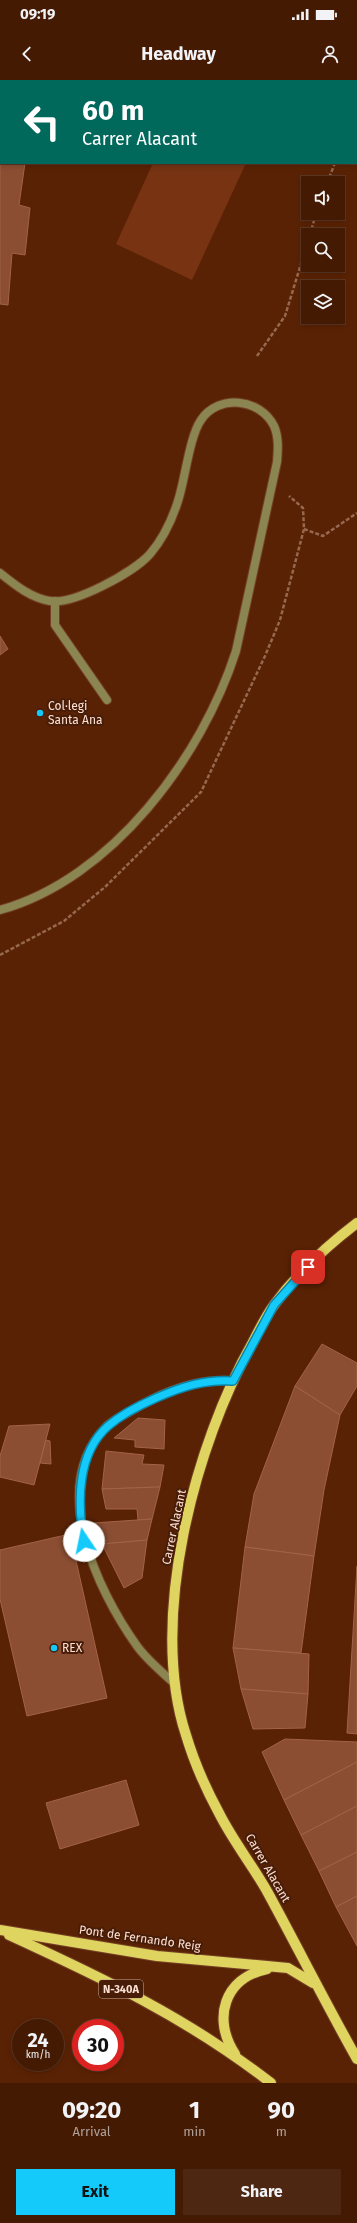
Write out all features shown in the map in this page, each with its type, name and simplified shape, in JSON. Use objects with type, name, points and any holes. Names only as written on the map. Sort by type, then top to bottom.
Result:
[{"type":"main road","name":"Carrer Alacant","points":[[357,1222],[338,1237],[274,1305],[233,1381],[215,1425],[198,1478],[180,1553],[174,1629],[175,1684],[186,1735],[219,1814],[269,1894],[315,1984],[357,2058]]},
{"type":"main road","name":"Pont de Fernando Reig","points":[[0,1931],[125,1952],[288,1968],[315,1984]]},
{"type":"main road","name":"Pont de Fernando Reig","points":[[0,1931],[153,2004],[237,2057],[271,2083]]},
{"type":"main road","name":"Pont de Fernando Reig","points":[[237,2057],[226,2038],[224,2008],[228,1995],[235,1984],[243,1978],[264,1970],[277,1968]]},
{"type":"street","points":[[0,574],[33,596],[55,601],[83,594],[106,584],[148,556],[156,547],[179,499],[196,427],[210,409],[233,403],[245,403],[268,416],[274,427],[278,443],[277,462],[238,644],[228,675],[196,741],[176,772],[151,805],[97,858],[71,878],[36,896],[0,910]]},
{"type":"street","points":[[55,601],[55,625],[107,700]]},
{"type":"street","points":[[175,1684],[137,1646],[111,1604],[84,1541],[80,1511],[81,1484],[85,1464],[99,1437],[108,1426],[124,1414],[184,1386],[219,1380],[233,1381]]},
{"type":"path","points":[[330,176],[335,164]]},
{"type":"path","points":[[257,356],[285,316],[301,264]]},
{"type":"path","points":[[304,529],[323,536],[357,513]]},
{"type":"shaded area","points":[[153,164],[246,164],[192,280],[116,244]]},
{"type":"building","points":[[0,164],[25,164],[19,205],[30,208],[25,255],[12,253],[8,305],[0,304]]},
{"type":"building","points":[[0,636],[8,649],[0,655]]},
{"type":"building","points":[[322,1344],[357,1363],[357,1386],[340,1415],[295,1386]]},
{"type":"building","points":[[295,1386],[340,1415],[324,1490],[314,1556],[245,1547],[254,1494]]},
{"type":"building","points":[[138,1418],[165,1420],[164,1449],[135,1447],[135,1440],[114,1438]]},
{"type":"building","points":[[50,1424],[34,1485],[0,1477],[0,1456],[9,1426]]},
{"type":"building","points":[[46,1440],[50,1441],[51,1464],[40,1463]]},
{"type":"building","points":[[106,1451],[144,1455],[142,1464],[164,1465],[160,1487],[102,1489]]},
{"type":"building","points":[[160,1487],[152,1519],[138,1520],[137,1509],[106,1509],[102,1489]]},
{"type":"building","points":[[152,1519],[147,1540],[102,1544],[93,1523]]},
{"type":"building","name":"REX","points":[[70,1534],[107,1698],[27,1716],[0,1599],[0,1550]]},
{"type":"building","points":[[147,1540],[142,1578],[124,1588],[102,1544]]},
{"type":"building","points":[[245,1547],[314,1556],[301,1653],[233,1648]]},
{"type":"building","points":[[357,1566],[357,1734],[347,1733]]},
{"type":"building","points":[[233,1648],[309,1654],[308,1694],[241,1689]]},
{"type":"building","points":[[241,1689],[308,1694],[305,1728],[253,1729]]},
{"type":"building","points":[[285,1739],[357,1742],[357,1762],[284,1800],[262,1752]]},
{"type":"building","points":[[357,1762],[357,1806],[301,1835],[284,1800]]},
{"type":"building","points":[[126,1780],[139,1825],[60,1849],[46,1803]]},
{"type":"building","points":[[357,1806],[357,1852],[319,1871],[301,1835]]},
{"type":"building","points":[[357,1852],[357,1896],[336,1907],[319,1871]]},
{"type":"building","points":[[357,1896],[357,1946],[336,1907]]},
{"type":"place","name":"Col·legi Santa Ana","points":[[40,713]]},
{"type":"place","name":"REX","points":[[54,1648]]},
{"type":"route","points":[[84,1541],[79,1499],[81,1484],[85,1464],[99,1437],[108,1426],[124,1414],[184,1386],[200,1382],[219,1380],[233,1381],[246,1354],[274,1305],[308,1267]]}]
